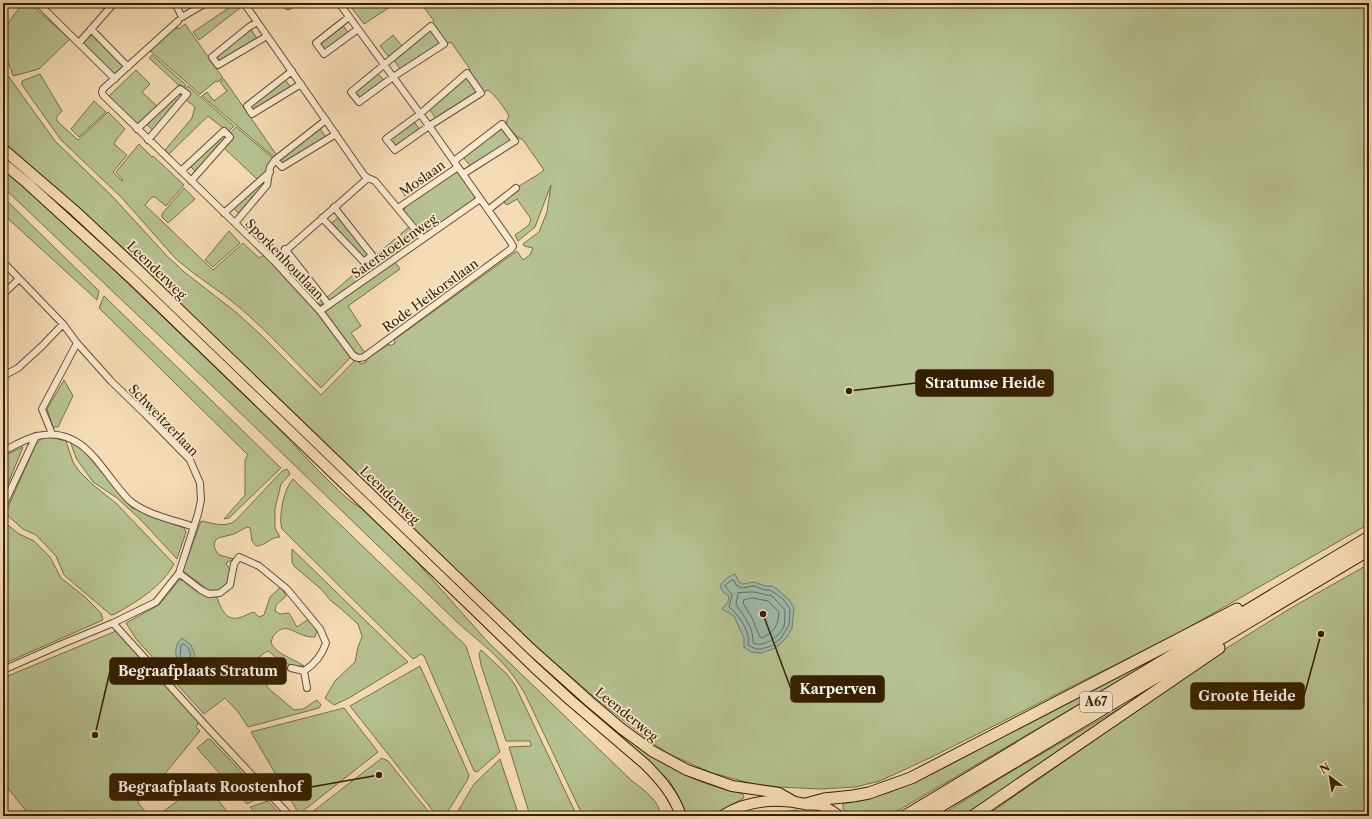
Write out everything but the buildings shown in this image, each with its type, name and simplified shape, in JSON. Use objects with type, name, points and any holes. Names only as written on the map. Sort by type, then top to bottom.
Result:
[{"type":"highway","name":"A67","points":[[905,816],[1369,537]]},
{"type":"highway","name":"A67","points":[[924,816],[1369,550]]},
{"type":"highway","name":"A67","points":[[806,804],[824,799],[869,793],[911,778],[1241,606],[1287,586]]},
{"type":"highway","name":"A67","points":[[973,816],[1222,646],[1243,626]]},
{"type":"main road","name":"Leenderweg","points":[[3,149],[75,211],[126,258],[532,650],[617,725],[652,751],[687,770],[732,786],[779,793],[793,801]]},
{"type":"main road","name":"Leenderweg","points":[[3,163],[130,277],[529,662],[569,699],[645,764],[672,795],[681,816]]},
{"type":"main road","points":[[722,816],[739,807],[772,801],[793,801],[821,806],[839,816]]},
{"type":"street","points":[[38,3],[115,79],[178,21]]},
{"type":"street","points":[[79,42],[114,3]]},
{"type":"street","points":[[183,3],[177,7],[182,17],[206,3]]},
{"type":"street","points":[[244,3],[368,178],[375,181],[423,238]]},
{"type":"street","points":[[286,3],[288,6],[292,3]]},
{"type":"street","points":[[339,3],[488,210],[516,188]]},
{"type":"street","points":[[349,17],[316,43],[319,48],[324,54],[358,29]]},
{"type":"street","points":[[257,22],[212,57],[218,65],[267,36]]},
{"type":"street","points":[[431,26],[444,44],[393,77],[359,102],[351,92],[384,65],[431,26]]},
{"type":"street","points":[[91,29],[128,67]]},
{"type":"street","points":[[292,71],[247,106],[252,114],[301,84]]},
{"type":"street","points":[[467,73],[481,93],[428,126],[395,150],[386,139],[420,114],[467,73]]},
{"type":"street","name":"Sporkenhoutlaan","points":[[115,79],[103,89],[102,92],[105,98],[274,261],[320,311],[352,354],[357,358]]},
{"type":"street","points":[[137,129],[180,89],[186,94],[148,140]]},
{"type":"street","points":[[235,223],[268,185],[270,167],[275,160],[326,120]]},
{"type":"street","name":"Moslaan","points":[[398,208],[456,164],[502,124],[515,141],[463,174]]},
{"type":"street","points":[[181,171],[224,131],[230,137],[191,181]]},
{"type":"street","points":[[275,160],[282,168],[336,134]]},
{"type":"street","points":[[224,213],[270,172]]},
{"type":"street","points":[[274,261],[368,178]]},
{"type":"street","name":"Saterstoelenweg","points":[[320,311],[480,199]]},
{"type":"street","points":[[322,218],[364,262],[372,255],[334,207]]},
{"type":"street","name":"Rode Heikorstlaan","points":[[357,358],[364,357],[511,249],[513,246],[488,210]]},
{"type":"street","name":"Sporkenhoutlaan","points":[[286,250],[328,305]]},
{"type":"street","name":"Schweitzerlaan","points":[[3,262],[62,324],[111,381],[190,460],[200,483],[200,500],[194,526],[179,573],[156,602],[113,623],[3,670]]},
{"type":"street","points":[[3,294],[19,279]]},
{"type":"street","points":[[3,376],[18,368],[62,324]]},
{"type":"street","points":[[52,434],[42,409],[77,343]]},
{"type":"street","points":[[3,451],[36,436],[52,434],[69,437],[88,450],[129,501],[142,510],[194,526]]},
{"type":"street","points":[[3,506],[36,436]]},
{"type":"street","points":[[179,573],[201,590],[209,594],[220,593],[230,585],[234,564],[239,557],[259,566],[275,578],[287,589],[320,629],[326,643],[322,654],[312,666],[304,671],[291,668]]},
{"type":"street","points":[[113,623],[290,816]]},
{"type":"street","points":[[304,671],[306,688]]},
{"type":"green space","points":[[24,3],[29,3],[70,39],[39,69],[13,76],[5,51],[3,38],[9,22]]},
{"type":"green space","points":[[236,3],[245,4],[199,40],[193,32]]},
{"type":"green space","points":[[348,3],[396,3],[364,24]]},
{"type":"green space","points":[[421,3],[1369,3],[1369,524],[1184,630],[934,756],[880,781],[855,787],[820,789],[779,787],[750,783],[712,773],[669,754],[651,742],[600,702],[520,632],[148,274],[137,260],[3,142],[3,77],[9,77],[55,141],[111,195],[168,257],[183,271],[237,313],[321,395],[355,360],[362,364],[367,361],[365,360],[389,344],[390,346],[395,343],[394,340],[517,251],[523,260],[530,255],[533,248],[524,246],[523,244],[539,232],[547,212],[551,185],[535,227],[518,241],[515,235],[529,225],[531,219],[517,199],[507,205],[504,203],[510,193],[544,170],[523,140],[517,137],[507,125],[506,122],[509,116],[499,101],[490,91],[487,90],[483,94],[467,72],[470,69],[451,42],[446,44],[431,24],[434,21]]},
{"type":"green space","points":[[185,24],[223,78],[217,82],[216,81],[200,94],[149,50],[173,29],[180,28]]},
{"type":"green space","points":[[342,24],[349,34],[325,51],[319,42]]},
{"type":"green space","points":[[250,28],[258,40],[220,63],[215,57]]},
{"type":"green space","points":[[430,29],[441,44],[401,70],[393,59]]},
{"type":"green space","points":[[91,33],[124,67],[117,74],[114,73],[84,44],[84,41]]},
{"type":"green space","points":[[393,35],[402,46],[389,57],[380,46]]},
{"type":"green space","points":[[152,55],[186,85],[183,89],[149,58]]},
{"type":"green space","points":[[136,70],[150,84],[142,92],[158,107],[138,126],[108,97]]},
{"type":"green space","points":[[377,72],[385,82],[361,99],[354,91]]},
{"type":"green space","points":[[40,74],[62,111],[56,118],[58,122],[78,140],[108,112],[125,129],[114,144],[127,155],[113,172],[122,181],[123,180],[116,172],[139,144],[184,185],[166,206],[155,197],[152,197],[145,205],[213,270],[243,243],[259,258],[264,255],[315,307],[351,357],[321,388],[271,336],[250,317],[175,258],[122,198],[61,140],[22,85],[22,81]]},
{"type":"green space","points":[[467,74],[480,93],[436,119],[428,107]]},
{"type":"green space","points":[[284,78],[292,89],[254,111],[250,105]]},
{"type":"green space","points":[[224,79],[278,157],[275,158],[202,96],[207,92],[214,101],[227,91],[220,82]]},
{"type":"green space","points":[[188,86],[234,126],[228,132],[208,116],[169,154],[165,150],[192,118],[195,107],[185,99],[184,90]]},
{"type":"green space","points":[[180,91],[184,94],[154,131],[145,123]]},
{"type":"green space","points":[[94,101],[106,112],[79,137],[71,129]]},
{"type":"green space","points":[[413,120],[420,130],[395,147],[390,139]]},
{"type":"green space","points":[[236,127],[274,159],[267,171],[258,180],[223,147],[229,134]]},
{"type":"green space","points":[[319,127],[327,139],[282,166],[278,160]]},
{"type":"green space","points":[[501,127],[512,140],[471,167],[463,157]]},
{"type":"green space","points":[[223,134],[227,136],[197,173],[189,165]]},
{"type":"green space","points":[[3,168],[39,198],[274,424],[339,491],[361,508],[416,561],[487,641],[632,781],[654,800],[660,810],[661,816],[581,816],[580,810],[526,696],[511,673],[495,655],[457,622],[3,187]]},
{"type":"green space","points":[[455,172],[459,173],[475,195],[474,200],[426,233],[423,233],[404,212],[405,206]]},
{"type":"green space","points":[[264,178],[267,180],[241,215],[232,207]]},
{"type":"green space","points":[[184,188],[195,199],[168,223],[162,217],[162,214]]},
{"type":"green space","points":[[3,197],[99,291],[97,300],[3,214]]},
{"type":"green space","points":[[340,216],[369,254],[364,259],[329,225]]},
{"type":"green space","points":[[410,226],[418,236],[417,240],[330,301],[325,299]]},
{"type":"green space","points":[[229,231],[240,243],[213,267],[205,260]]},
{"type":"green space","points":[[291,258],[325,302],[324,305],[318,304],[282,266]]},
{"type":"green space","points":[[395,262],[400,269],[348,306],[361,326],[351,333],[365,353],[360,356],[356,355],[326,315],[326,311]]},
{"type":"green space","points":[[104,296],[281,468],[229,518],[224,519],[245,495],[245,460],[248,455],[99,308]]},
{"type":"green space","points":[[64,380],[73,396],[58,427],[53,427],[47,409]]},
{"type":"green space","points":[[50,437],[66,441],[73,462],[79,471],[92,484],[117,504],[174,564],[156,587],[140,599],[115,614],[111,615],[64,575],[56,556],[36,535],[23,529],[7,515],[6,512],[35,446],[41,440]]},
{"type":"green space","points":[[70,441],[85,452],[132,508],[184,528],[186,532],[177,559],[140,519],[117,498],[93,482],[76,458]]},
{"type":"green space","points":[[23,447],[3,496],[3,456]]},
{"type":"green space","points":[[287,469],[290,474],[281,484],[275,509],[275,528],[280,537],[273,538],[263,545],[256,546],[252,541],[250,528],[247,527],[234,534],[218,538],[215,541],[214,546],[219,555],[234,559],[226,563],[230,570],[229,582],[220,591],[210,591],[183,571],[201,521],[223,525],[235,521],[282,471]]},
{"type":"green space","points":[[293,479],[466,646],[500,752],[477,772],[474,771],[424,656],[421,654],[413,659],[282,529],[281,510],[287,489]]},
{"type":"green space","points":[[3,521],[19,534],[34,541],[50,557],[61,578],[85,597],[101,613],[103,620],[3,664]]},
{"type":"green space","points":[[292,549],[408,662],[349,698],[334,705],[325,698],[335,681],[355,662],[362,637],[358,624],[294,566],[292,562]]},
{"type":"green space","points":[[1369,564],[1369,816],[986,816],[1222,651],[1291,608]]},
{"type":"green space","points":[[179,580],[183,580],[206,596],[217,597],[226,615],[233,618],[254,612],[259,617],[264,615],[270,597],[281,587],[286,596],[276,605],[275,611],[280,614],[289,613],[297,627],[309,619],[317,630],[315,637],[306,636],[290,629],[280,630],[272,638],[271,643],[277,651],[304,666],[284,663],[267,651],[255,660],[252,669],[255,676],[265,683],[269,689],[294,710],[303,709],[317,700],[321,705],[319,708],[248,727],[239,713],[225,698],[204,714],[136,639],[126,623],[159,605]]},
{"type":"green space","points":[[116,631],[199,722],[196,727],[200,731],[158,782],[138,800],[139,804],[149,816],[30,816],[3,782],[3,678]]},
{"type":"green space","points":[[1200,633],[889,816],[853,816],[843,809],[843,804],[888,793],[932,774]]},
{"type":"green space","points":[[481,650],[507,674],[515,685],[577,816],[530,816],[509,747],[531,746],[530,741],[506,741],[481,665],[479,654]]},
{"type":"green space","points":[[420,666],[469,775],[445,816],[437,816],[350,706]]},
{"type":"green space","points":[[1149,691],[967,816],[940,816],[1002,777]]},
{"type":"green space","points":[[344,708],[378,752],[299,814],[251,732]]},
{"type":"green space","points":[[614,728],[648,753],[672,768],[710,785],[743,794],[744,798],[713,816],[687,816],[681,801],[669,780],[620,736]]},
{"type":"green space","points":[[208,739],[211,740],[264,796],[247,804],[197,748]]},
{"type":"green space","points":[[382,758],[388,761],[432,816],[307,816]]},
{"type":"green space","points":[[500,759],[519,816],[455,816],[474,784]]},
{"type":"green space","points":[[203,782],[231,816],[157,816]]},
{"type":"green space","points":[[268,801],[277,811],[275,813],[266,816],[253,816],[256,814],[250,807]]},
{"type":"green space","points":[[796,810],[816,816],[753,816]]},
{"type":"water","points":[[735,574],[739,582],[743,584],[754,582],[765,586],[772,586],[789,600],[794,608],[792,628],[787,637],[773,649],[761,653],[751,652],[744,647],[744,638],[734,616],[722,609],[728,602],[729,596],[724,593],[720,587],[726,579]]},
{"type":"water","points":[[182,638],[191,645],[195,655],[191,663],[187,666],[183,666],[176,656],[177,645]]},
{"type":"place","name":"Stratumse Heide","points":[[849,391]]},
{"type":"place","name":"Karperven","points":[[763,614]]},
{"type":"place","name":"Groote Heide","points":[[1321,634]]},
{"type":"place","name":"Begraafplaats Stratum","points":[[95,735]]},
{"type":"place","name":"Begraafplaats Roostenhof","points":[[379,775]]}]
